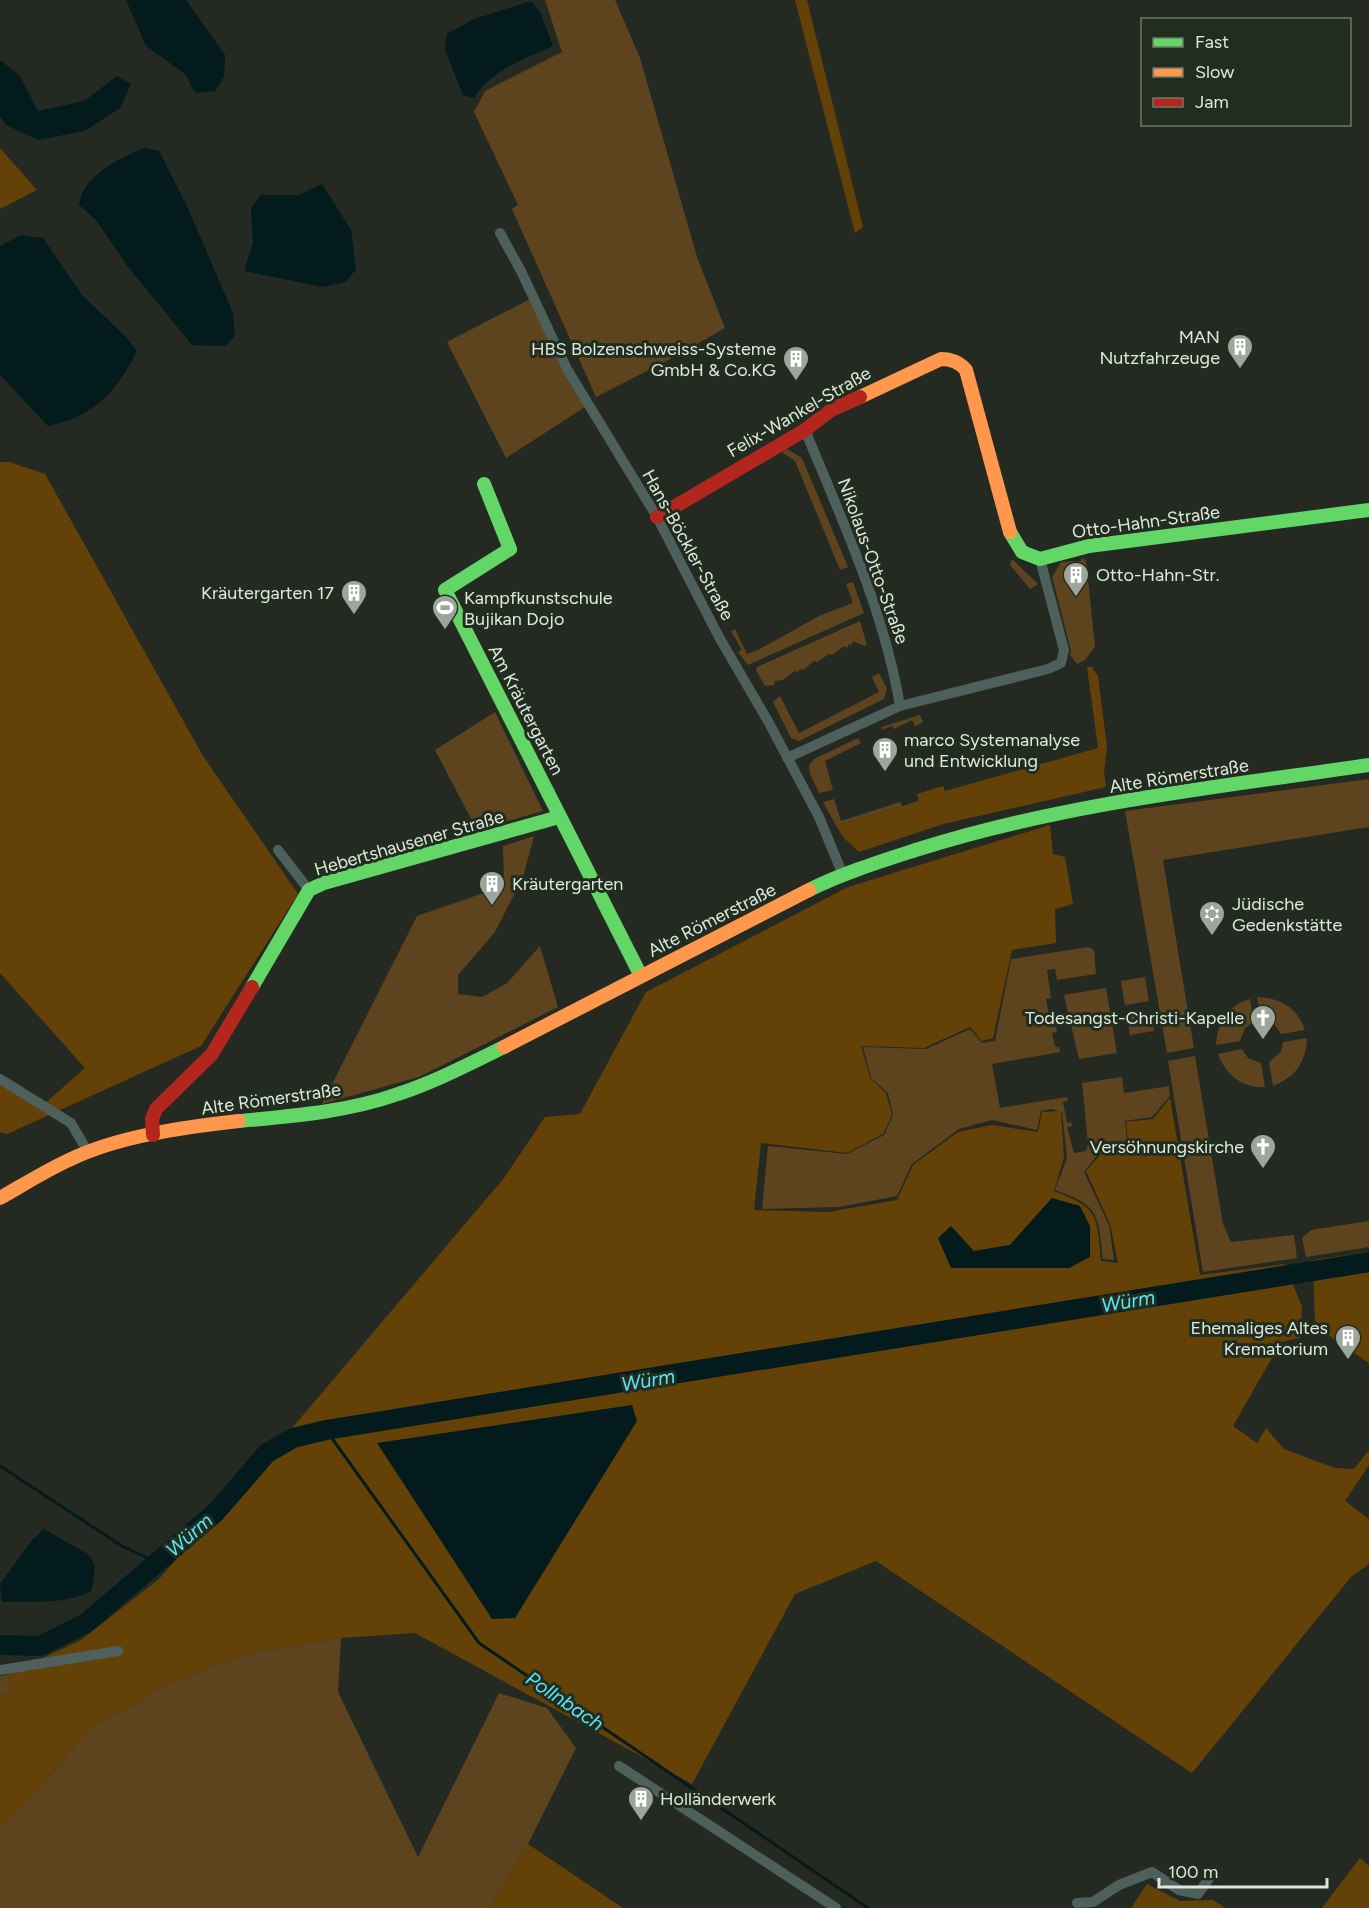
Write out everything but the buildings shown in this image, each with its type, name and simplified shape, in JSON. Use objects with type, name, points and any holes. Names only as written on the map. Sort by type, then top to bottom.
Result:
[{"type":"street","name":"Hans-Böckler-Straße","points":[[500,233],[521,271],[567,369],[657,517],[719,637],[819,817],[843,875]]},
{"type":"street","name":"Felix-Wankel-Straße","points":[[657,517],[805,430],[831,410],[941,359],[959,362],[966,370],[1011,536],[1019,552],[1040,559]]},
{"type":"street","name":"Nikolaus-Otto-Straße","points":[[805,430],[876,609],[895,674],[900,706]]},
{"type":"street","name":"Am Kräutergarten","points":[[484,484],[510,549],[446,590],[641,976]]},
{"type":"street","name":"Otto-Hahn-Straße","points":[[1040,559],[1089,546],[1369,510]]},
{"type":"street","points":[[787,758],[900,706],[1048,669],[1061,663],[1064,650],[1040,559]]},
{"type":"street","name":"Alte Römerstraße","points":[[0,1198],[36,1177],[88,1152],[153,1135],[205,1125],[327,1112],[397,1095],[462,1068],[843,875],[949,839],[1119,802],[1369,765]]},
{"type":"street","name":"Hebertshausener Straße","points":[[153,1135],[152,1119],[156,1109],[212,1054],[309,890],[324,883],[492,838],[560,817]]},
{"type":"street","points":[[278,850],[309,890]]},
{"type":"street","points":[[0,1079],[71,1123],[88,1152]]},
{"type":"street","points":[[0,1670],[118,1651]]},
{"type":"street","points":[[619,1766],[836,1908]]},
{"type":"street","points":[[1077,1903],[1093,1902],[1119,1885],[1152,1872],[1179,1890],[1198,1894],[1210,1877]]},
{"type":"shaded area","points":[[545,0],[615,0],[640,58],[698,260],[725,328],[596,397],[512,209],[518,205],[474,112],[485,91],[562,52]]},
{"type":"shaded area","points":[[795,0],[807,0],[863,227],[855,233]]},
{"type":"shaded area","points":[[0,148],[37,190],[0,209]]},
{"type":"shaded area","points":[[530,299],[562,370],[585,407],[506,458],[447,342]]},
{"type":"shaded area","points":[[787,449],[802,458],[848,567],[840,570],[795,461],[782,452]]},
{"type":"shaded area","points":[[0,462],[9,462],[45,474],[203,756],[298,894],[201,1046],[7,1134],[0,1132],[0,1079],[43,1105],[85,1068],[0,973]]},
{"type":"shaded area","points":[[1081,558],[1086,560],[1095,647],[1085,660],[1077,664],[1070,655],[1071,651],[1052,577],[1061,562],[1081,561]]},
{"type":"shaded area","points":[[1012,559],[1038,584],[1030,589],[1010,565]]},
{"type":"shaded area","points":[[853,582],[864,613],[748,665],[738,652],[742,650],[731,631],[735,629],[747,654],[756,651],[821,615],[853,603],[846,584]]},
{"type":"shaded area","points":[[860,621],[867,645],[853,641],[852,645],[849,644],[847,648],[844,646],[832,655],[829,654],[817,662],[814,661],[803,670],[800,669],[783,680],[775,681],[774,685],[765,686],[756,670],[757,667]]},
{"type":"shaded area","points":[[1087,667],[1092,667],[1098,676],[1107,747],[1104,771],[1106,787],[943,824],[859,852],[844,838],[836,826],[919,801],[917,794],[943,786],[945,791],[1098,748]]},
{"type":"shaded area","points":[[879,673],[887,689],[884,699],[799,741],[791,738],[773,702],[780,696],[799,733],[879,692],[872,677]]},
{"type":"shaded area","points":[[495,712],[543,811],[477,830],[435,750]]},
{"type":"shaded area","points":[[920,715],[923,722],[915,726],[912,720],[894,729],[892,726],[882,730],[881,727]]},
{"type":"shaded area","points":[[858,738],[861,743],[825,761],[833,790],[819,793],[810,774],[809,765],[814,759]]},
{"type":"shaded area","points":[[1369,779],[1369,827],[1163,860],[1194,1048],[1167,1053],[1125,811]]},
{"type":"shaded area","points":[[834,799],[841,821],[900,802],[902,806],[836,826],[823,802]]},
{"type":"shaded area","points":[[1050,825],[1053,854],[1065,857],[1073,904],[1055,909],[1056,943],[1012,950],[993,1038],[982,1041],[970,1027],[924,1048],[861,1046],[870,1078],[886,1093],[892,1115],[883,1134],[847,1153],[761,1143],[754,1210],[828,1212],[897,1200],[913,1165],[958,1132],[992,1125],[1038,1132],[1042,1112],[1061,1111],[1064,1157],[1054,1191],[1088,1208],[1096,1223],[1101,1261],[1118,1263],[1110,1224],[1086,1171],[1101,1154],[1129,1149],[1126,1122],[1153,1119],[1170,1098],[1200,1275],[1285,1264],[1302,1307],[1300,1338],[1281,1342],[1233,1426],[1257,1443],[1266,1428],[1284,1449],[1335,1468],[1354,1469],[1369,1450],[1369,1465],[1345,1501],[1369,1519],[1369,1564],[1351,1577],[1192,1773],[876,1561],[795,1594],[692,1784],[415,1633],[341,1638],[242,1654],[165,1686],[91,1728],[0,1831],[0,1695],[11,1693],[9,1674],[81,1640],[159,1579],[282,1440],[504,1178],[545,1117],[580,1114],[646,992],[848,887]],"holes":[[[1052,1198],[1069,1268],[974,1251],[1010,1245]]]},
{"type":"shaded area","points":[[534,836],[523,877],[495,932],[458,975],[458,994],[482,997],[507,983],[540,946],[558,1007],[419,1077],[322,1104],[417,916],[504,886],[503,846]]},
{"type":"shaded area","points":[[1088,947],[1094,950],[1096,974],[1057,980],[1055,969],[1047,970],[1051,998],[1046,999],[1051,1027],[1056,1027],[1057,1032],[1052,1033],[1055,1047],[1059,1047],[1060,1052],[992,1064],[1000,1108],[1067,1097],[1068,1101],[1063,1102],[1067,1123],[1071,1122],[1072,1126],[1067,1127],[1074,1153],[1086,1151],[1088,1144],[1082,1083],[1122,1077],[1124,1093],[1169,1086],[1170,1096],[1152,1117],[1125,1121],[1128,1149],[1098,1154],[1084,1172],[1109,1225],[1114,1260],[1103,1259],[1100,1231],[1089,1207],[1055,1190],[1067,1158],[1062,1112],[1052,1109],[1041,1111],[1037,1130],[992,1120],[959,1129],[912,1164],[897,1196],[839,1207],[762,1209],[768,1146],[847,1154],[884,1135],[893,1115],[888,1093],[871,1078],[863,1047],[926,1049],[970,1029],[982,1043],[995,1041],[1011,959]]},
{"type":"shaded area","points":[[1145,977],[1149,1001],[1125,1005],[1121,981]]},
{"type":"shaded area","points":[[1106,988],[1117,1053],[1079,1059],[1064,995]]},
{"type":"shaded area","points":[[1257,997],[1273,999],[1287,1005],[1297,1015],[1305,1030],[1281,1034],[1275,1025],[1262,1021]]},
{"type":"shaded area","points":[[1250,999],[1254,1022],[1245,1028],[1240,1041],[1216,1045],[1225,1016],[1236,1006]]},
{"type":"shaded area","points":[[1151,1012],[1154,1031],[1130,1035],[1127,1016]]},
{"type":"shaded area","points":[[1307,1038],[1302,1061],[1298,1068],[1288,1078],[1273,1086],[1269,1062],[1281,1052],[1283,1042]]},
{"type":"shaded area","points":[[1242,1049],[1248,1058],[1261,1063],[1265,1087],[1249,1086],[1236,1079],[1225,1068],[1218,1054]]},
{"type":"shaded area","points":[[1195,1056],[1223,1224],[1231,1242],[1294,1235],[1297,1258],[1203,1272],[1168,1061]]},
{"type":"shaded area","points":[[1369,1221],[1369,1247],[1306,1257],[1302,1238],[1311,1230]]},
{"type":"shaded area","points":[[1369,1252],[1369,1363],[1315,1326],[1313,1260]]},
{"type":"shaded area","points":[[341,1638],[338,1692],[418,1857],[499,1693],[547,1708],[576,1748],[528,1844],[489,1908],[0,1908],[0,1831],[91,1728],[165,1686],[242,1654]]},
{"type":"shaded area","points":[[9,1674],[11,1693],[0,1695],[0,1676]]},
{"type":"shaded area","points":[[528,1844],[623,1908],[489,1908]]},
{"type":"shaded area","points":[[1360,1858],[1369,1866],[1369,1908],[1322,1908]]},
{"type":"shaded area","points":[[1147,1884],[1180,1901],[1213,1900],[1225,1908],[1131,1908]]},
{"type":"water","points":[[126,0],[186,0],[225,55],[224,77],[215,91],[195,93],[185,74],[146,46]]},
{"type":"water","points":[[531,1],[540,12],[553,46],[499,73],[481,88],[474,98],[463,95],[445,50],[447,34],[474,19]]},
{"type":"water","points":[[0,60],[20,76],[38,111],[84,101],[117,76],[131,84],[120,108],[85,131],[38,140],[6,125],[0,117]]},
{"type":"water","points":[[144,148],[159,151],[187,206],[233,313],[235,336],[225,346],[192,345],[128,267],[96,220],[79,205],[82,194],[95,176],[124,157]]},
{"type":"water","points":[[322,184],[351,230],[356,269],[346,282],[322,287],[244,271],[253,243],[251,208],[261,195],[298,195]]},
{"type":"water","points":[[21,235],[43,238],[82,295],[126,337],[137,351],[121,378],[102,400],[78,416],[48,426],[0,375],[0,246]]},
{"type":"water","points":[[1052,1198],[1080,1206],[1090,1226],[1090,1257],[1069,1268],[951,1268],[938,1238],[951,1226],[974,1251],[1010,1245]]},
{"type":"water","points":[[632,1405],[637,1421],[515,1618],[492,1619],[377,1443]]},
{"type":"water","points":[[44,1529],[88,1554],[95,1565],[92,1590],[60,1600],[2,1602],[0,1584],[33,1539]]},
{"type":"waterway","name":"Würm","points":[[0,1645],[40,1646],[86,1623],[215,1513],[267,1453],[293,1438],[326,1430],[1369,1262]]},
{"type":"waterway","name":"Pollnbach","points":[[326,1430],[479,1643],[868,1908]]},
{"type":"waterway","points":[[0,1466],[122,1546],[156,1562]]},
{"type":"traffic: fast","points":[[484,484],[510,549],[445,590],[641,976]]},
{"type":"traffic: fast","points":[[1010,532],[1022,552],[1040,559],[1089,546],[1369,510]]},
{"type":"traffic: fast","points":[[809,890],[849,873],[919,849],[1030,820],[1142,798],[1369,765]]},
{"type":"traffic: fast","points":[[252,987],[309,890],[324,883],[559,817]]},
{"type":"traffic: fast","points":[[239,1121],[319,1112],[379,1100],[439,1078],[504,1047]]},
{"type":"traffic: slow","points":[[860,397],[941,359],[955,362],[963,367],[966,370],[1010,532]]},
{"type":"traffic: slow","points":[[504,1047],[809,890]]},
{"type":"traffic: slow","points":[[0,1198],[60,1164],[109,1145],[174,1130],[239,1121]]},
{"type":"traffic: jam","points":[[657,517],[805,430],[831,410],[860,397]]},
{"type":"traffic: jam","points":[[153,1135],[152,1119],[156,1109],[212,1054],[252,987]]},
{"type":"place","name":"MAN Nutzfahrzeuge","points":[[1240,370]]},
{"type":"place","name":"HBS Bolzenschweiss-Systeme GmbH & Co.KG","points":[[796,382]]},
{"type":"place","name":"Otto-Hahn-Str.","points":[[1076,598]]},
{"type":"place","name":"Kräutergarten 17","points":[[354,616]]},
{"type":"place","name":"Kampfkunstschule Bujikan Dojo","points":[[445,631]]},
{"type":"place","name":"marco Systemanalyse und Entwicklung","points":[[885,773]]},
{"type":"place","name":"Kräutergarten","points":[[492,907]]},
{"type":"place","name":"Jüdische Gedenkstätte","points":[[1212,937]]},
{"type":"place","name":"Todesangst-Christi-Kapelle","points":[[1263,1041]]},
{"type":"place","name":"Versöhnungskirche","points":[[1263,1170]]},
{"type":"place","name":"Ehemaliges Altes Krematorium","points":[[1348,1361]]},
{"type":"place","name":"Holländerwerk","points":[[641,1822]]}]
